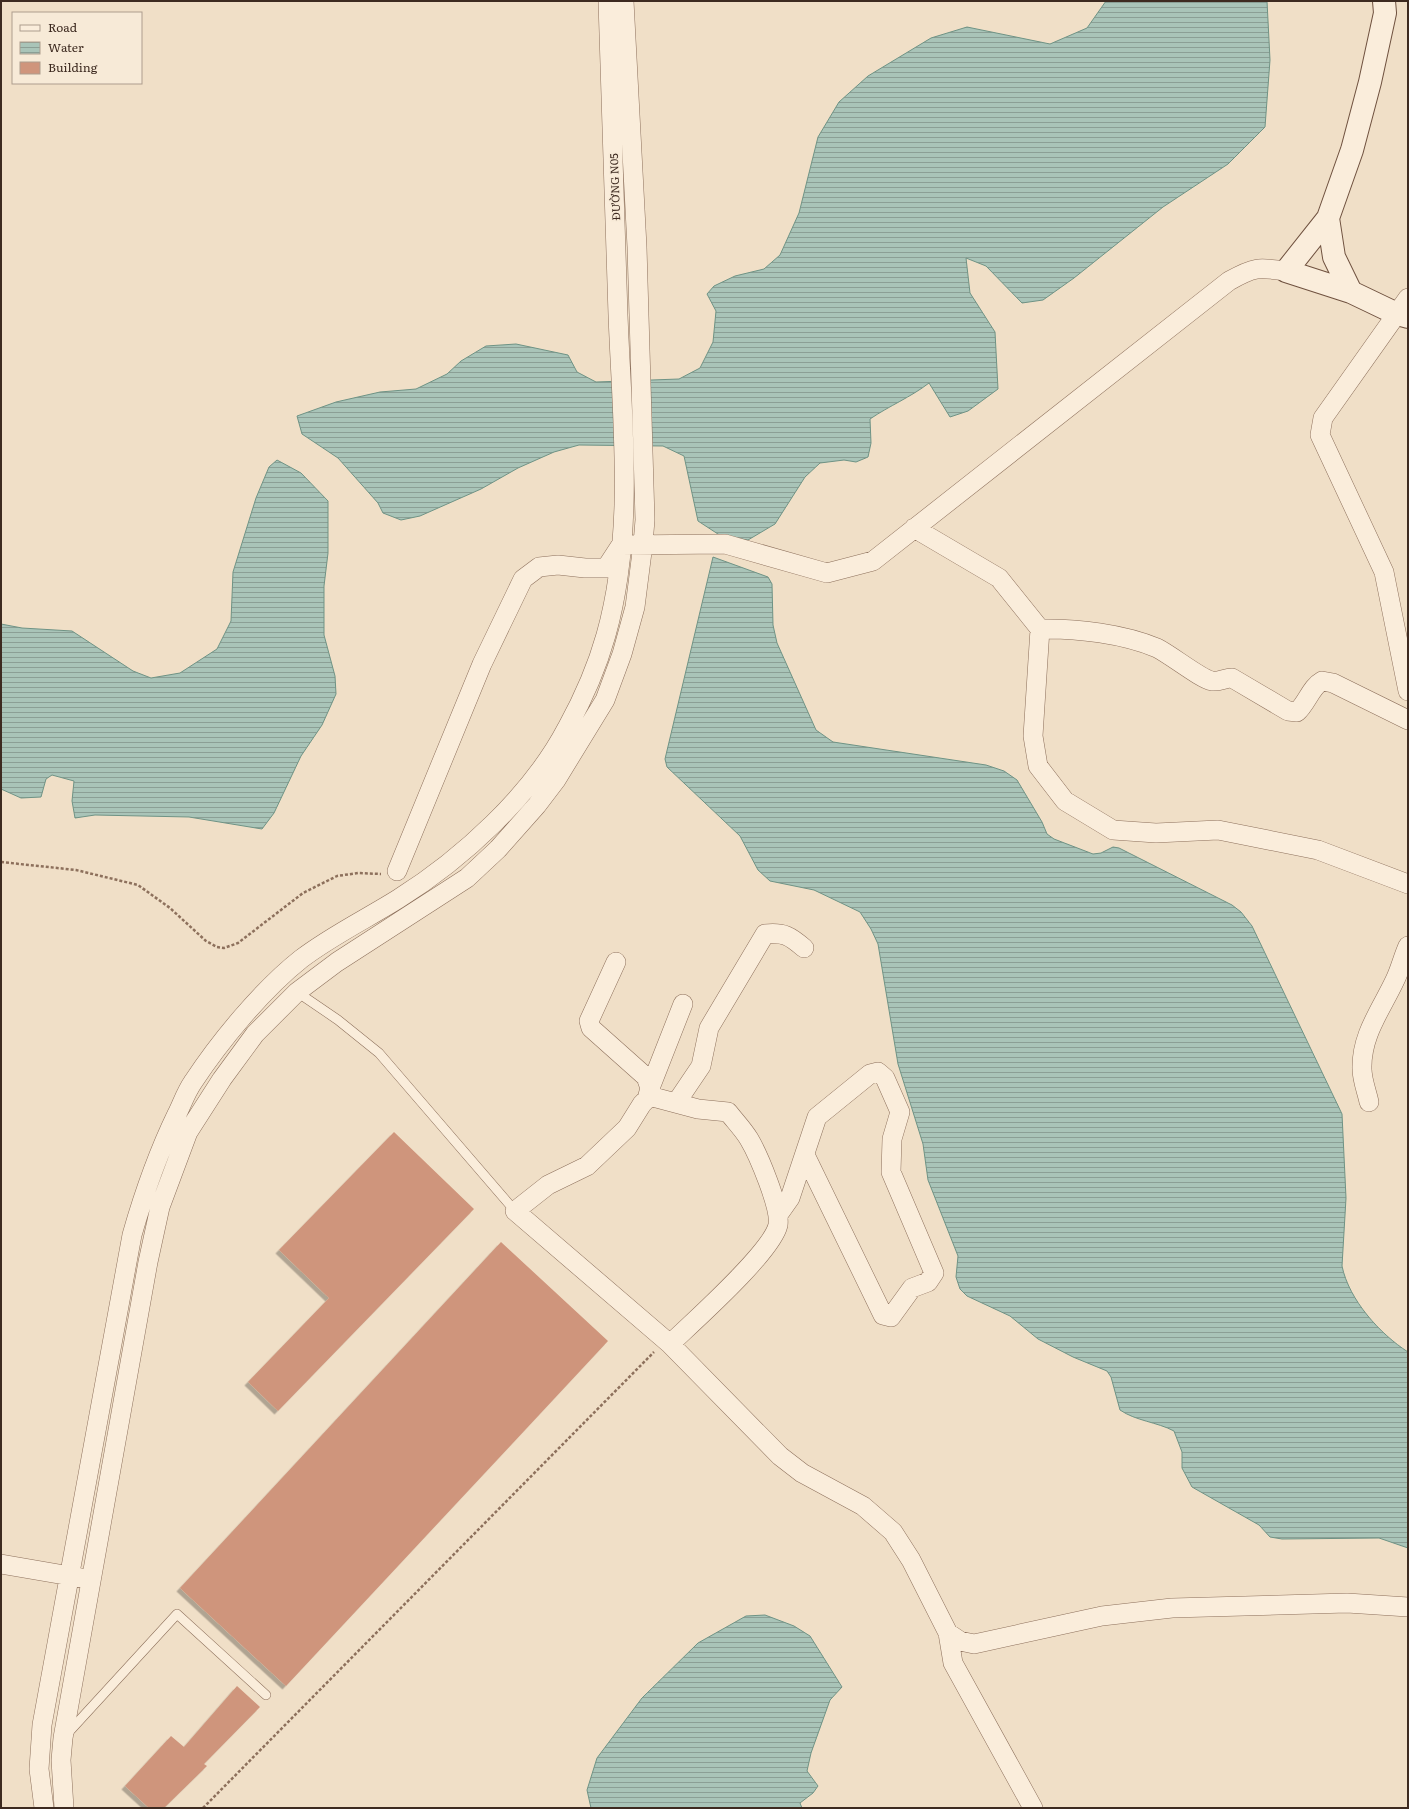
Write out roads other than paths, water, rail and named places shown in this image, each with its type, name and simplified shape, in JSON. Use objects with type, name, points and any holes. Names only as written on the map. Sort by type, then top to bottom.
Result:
[{"type":"main road","points":[[1384,1],[1385,13],[1370,82],[1352,150],[1328,218],[1286,271],[1404,309]]},
{"type":"main road","points":[[1328,218],[1334,257],[1351,292]]},
{"type":"street","name":"ĐƯỜNG N05","points":[[44,1808],[39,1769],[42,1725],[132,1235],[142,1199],[165,1139],[192,1084],[230,1033],[256,1003],[301,960],[401,897],[454,861],[498,819],[542,768],[567,729],[588,684],[605,638],[614,600],[624,509],[608,1]]},
{"type":"street","name":"ĐƯỜNG N05","points":[[64,1808],[61,1760],[63,1738],[148,1262],[160,1207],[188,1132],[222,1079],[255,1034],[297,992],[337,962],[466,878],[498,849],[537,805],[556,780],[605,700],[622,654],[635,607],[643,544],[644,450],[637,247],[624,1]]},
{"type":"street","points":[[397,871],[482,664],[523,579],[539,567],[558,565],[585,568],[606,568],[621,545],[643,544],[725,544],[827,573],[873,561],[1229,281],[1249,270],[1267,268],[1286,271]]},
{"type":"street","points":[[1404,309],[1323,418],[1320,435],[1384,572],[1408,691]]},
{"type":"street","points":[[914,528],[999,578],[1040,629],[1034,736],[1038,766],[1065,801],[1113,830],[1156,833],[1218,830],[1318,850],[1408,884]]},
{"type":"street","points":[[1040,629],[1055,628],[1132,639],[1157,648],[1205,678],[1218,681],[1225,678],[1232,678],[1288,711],[1297,712],[1304,706],[1316,684],[1322,681],[1333,683],[1408,720]]},
{"type":"street","points":[[676,1103],[701,1066],[709,1028],[765,934],[775,933],[790,936],[804,948]]},
{"type":"street","points":[[1369,1102],[1362,1070],[1364,1044],[1374,1018],[1395,980],[1408,946]]},
{"type":"street","points":[[616,962],[590,1021],[591,1028],[646,1077],[649,1093],[653,1097],[698,1109],[728,1112],[749,1139],[770,1188],[778,1216],[778,1226],[762,1253],[670,1344]]},
{"type":"street","points":[[683,1004],[649,1093],[627,1128],[587,1166],[548,1186],[515,1211],[670,1344],[780,1456],[802,1473],[863,1506],[893,1532],[910,1560],[948,1633],[953,1663],[1033,1808]]},
{"type":"street","points":[[778,1216],[790,1198],[804,1155],[817,1117],[870,1074],[878,1072],[885,1078],[900,1112],[892,1139],[891,1172],[934,1273],[928,1282],[912,1288],[891,1317],[884,1315],[804,1155]]},
{"type":"street","points":[[1,1564],[91,1579]]},
{"type":"street","points":[[948,1633],[960,1641],[974,1644],[1102,1616],[1172,1608],[1347,1603],[1408,1607]]},
{"type":"lane","points":[[297,992],[338,1020],[379,1053],[515,1211]]},
{"type":"lane","points":[[63,1738],[176,1614],[266,1695]]},
{"type":"water","points":[[1106,1],[1267,1],[1270,60],[1265,127],[1228,164],[1163,207],[1074,278],[1043,300],[1022,303],[986,266],[966,258],[970,293],[995,332],[998,389],[968,411],[950,417],[929,383],[915,393],[870,419],[871,443],[868,457],[856,462],[844,460],[820,463],[805,477],[775,524],[748,540],[721,536],[698,521],[684,456],[663,446],[579,445],[554,452],[518,468],[481,489],[420,516],[401,520],[383,513],[378,503],[338,458],[302,434],[297,416],[336,402],[380,392],[416,389],[447,374],[461,361],[486,346],[516,344],[568,355],[577,372],[596,382],[679,379],[700,368],[713,342],[716,311],[707,294],[714,286],[735,276],[764,269],[780,255],[799,213],[818,137],[839,102],[868,76],[931,38],[967,27],[1050,44],[1087,28]]},
{"type":"water","points":[[277,460],[301,473],[328,501],[328,553],[324,586],[324,635],[335,676],[336,694],[322,725],[301,756],[274,813],[262,829],[189,817],[95,815],[75,818],[72,801],[74,781],[52,775],[46,779],[41,797],[21,798],[1,789],[1,624],[22,628],[72,631],[133,671],[151,678],[180,673],[217,649],[231,621],[233,572],[256,498],[269,467]]},
{"type":"water","points":[[713,557],[768,577],[772,584],[773,625],[777,643],[816,730],[833,742],[986,765],[1004,771],[1017,780],[1042,822],[1047,834],[1054,839],[1093,854],[1101,853],[1113,847],[1119,848],[1232,905],[1241,912],[1252,926],[1342,1114],[1346,1198],[1342,1266],[1346,1279],[1351,1291],[1367,1315],[1387,1336],[1408,1352],[1408,1548],[1379,1538],[1282,1539],[1270,1537],[1259,1525],[1192,1487],[1182,1468],[1182,1452],[1174,1431],[1161,1425],[1133,1417],[1120,1410],[1111,1377],[1107,1371],[1073,1357],[1038,1339],[1010,1316],[967,1296],[960,1289],[956,1277],[958,1256],[928,1180],[923,1144],[898,1064],[878,944],[871,929],[860,912],[814,890],[770,881],[758,870],[740,836],[667,767],[665,759]]},
{"type":"water","points":[[765,1615],[794,1626],[810,1636],[842,1687],[830,1700],[811,1753],[807,1771],[818,1786],[813,1793],[800,1803],[802,1808],[591,1808],[587,1790],[597,1758],[642,1698],[698,1643],[746,1616]]}]
